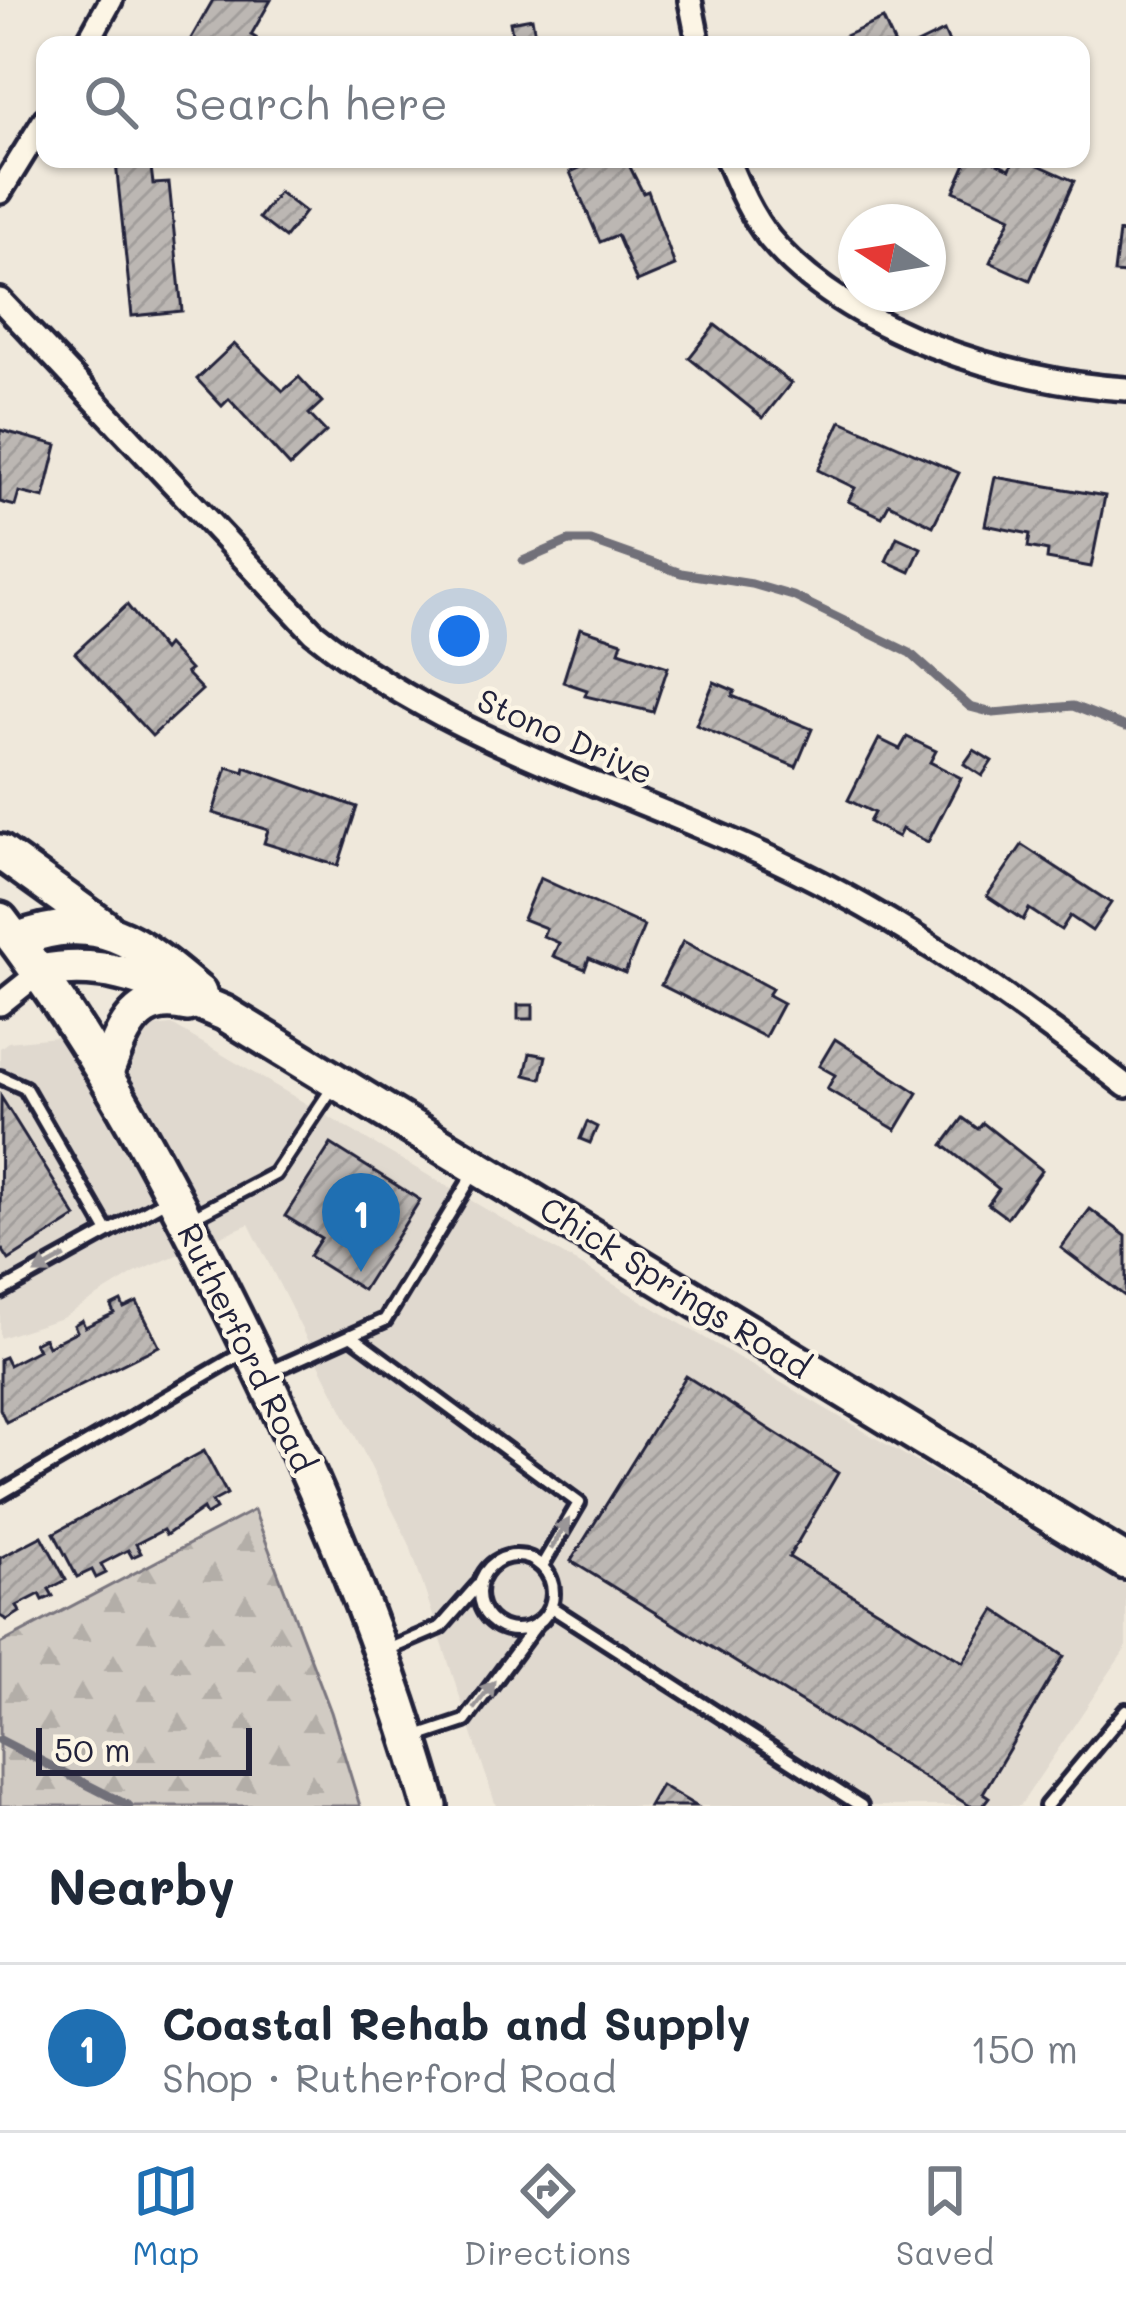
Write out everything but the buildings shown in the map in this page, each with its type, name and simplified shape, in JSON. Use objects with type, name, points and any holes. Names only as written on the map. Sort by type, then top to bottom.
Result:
[{"type":"street","points":[[91,36],[111,0]]},
{"type":"street","points":[[690,0],[697,36]]},
{"type":"street","points":[[0,192],[36,134]]},
{"type":"street","points":[[732,168],[770,239],[852,303],[922,341],[991,369],[1126,389]]},
{"type":"street","name":"Stono Drive","points":[[0,300],[302,620],[362,671],[499,748],[774,860],[857,903],[972,970],[1126,1086]]},
{"type":"street","points":[[0,852],[110,932]]},
{"type":"street","name":"Chick Springs Road","points":[[8,930],[55,926],[110,932],[146,949],[224,1013],[1126,1562]]},
{"type":"street","name":"Rutherford Road","points":[[8,930],[106,1073],[257,1361],[356,1578],[430,1806]]},
{"type":"street","name":"Chick Springs Road","points":[[40,972],[83,964],[105,968],[224,1013]]},
{"type":"street","points":[[0,1004],[40,972]]},
{"type":"street","points":[[106,1073],[126,1022],[141,1006],[166,999],[224,1013]]},
{"type":"lane","points":[[5,1077],[25,1088],[108,1232]]},
{"type":"lane","points":[[0,1292],[108,1232],[275,1174],[338,1079]]},
{"type":"lane","points":[[0,1494],[257,1361],[352,1336],[386,1320],[479,1165]]},
{"type":"lane","points":[[352,1336],[579,1502],[542,1566]]},
{"type":"lane","points":[[381,1652],[441,1627],[491,1564],[511,1555],[542,1566],[552,1585],[550,1607],[465,1720],[411,1739]]},
{"type":"lane","points":[[479,1583],[478,1597],[489,1620],[513,1630],[537,1624]]},
{"type":"lane","points":[[550,1607],[861,1806]]},
{"type":"lane","points":[[1046,1806],[1126,1710]]},
{"type":"shaded area","points":[[172,1025],[1126,1585],[1126,1648],[1020,1806],[496,1806],[409,1543],[249,1224],[135,1273],[62,1318],[0,1338],[0,1048],[8,1042]]},
{"type":"green space","points":[[254,1510],[331,1712],[360,1806],[0,1806],[0,1644]]},
{"type":"waterway","points":[[523,561],[569,541],[591,541],[681,573],[752,584],[793,596],[910,653],[970,707],[993,713],[1073,706],[1126,727]]},
{"type":"waterway","points":[[0,1740],[129,1806]]},
{"type":"place","name":"Coastal Rehab and Supply","points":[[361,1272]]}]
